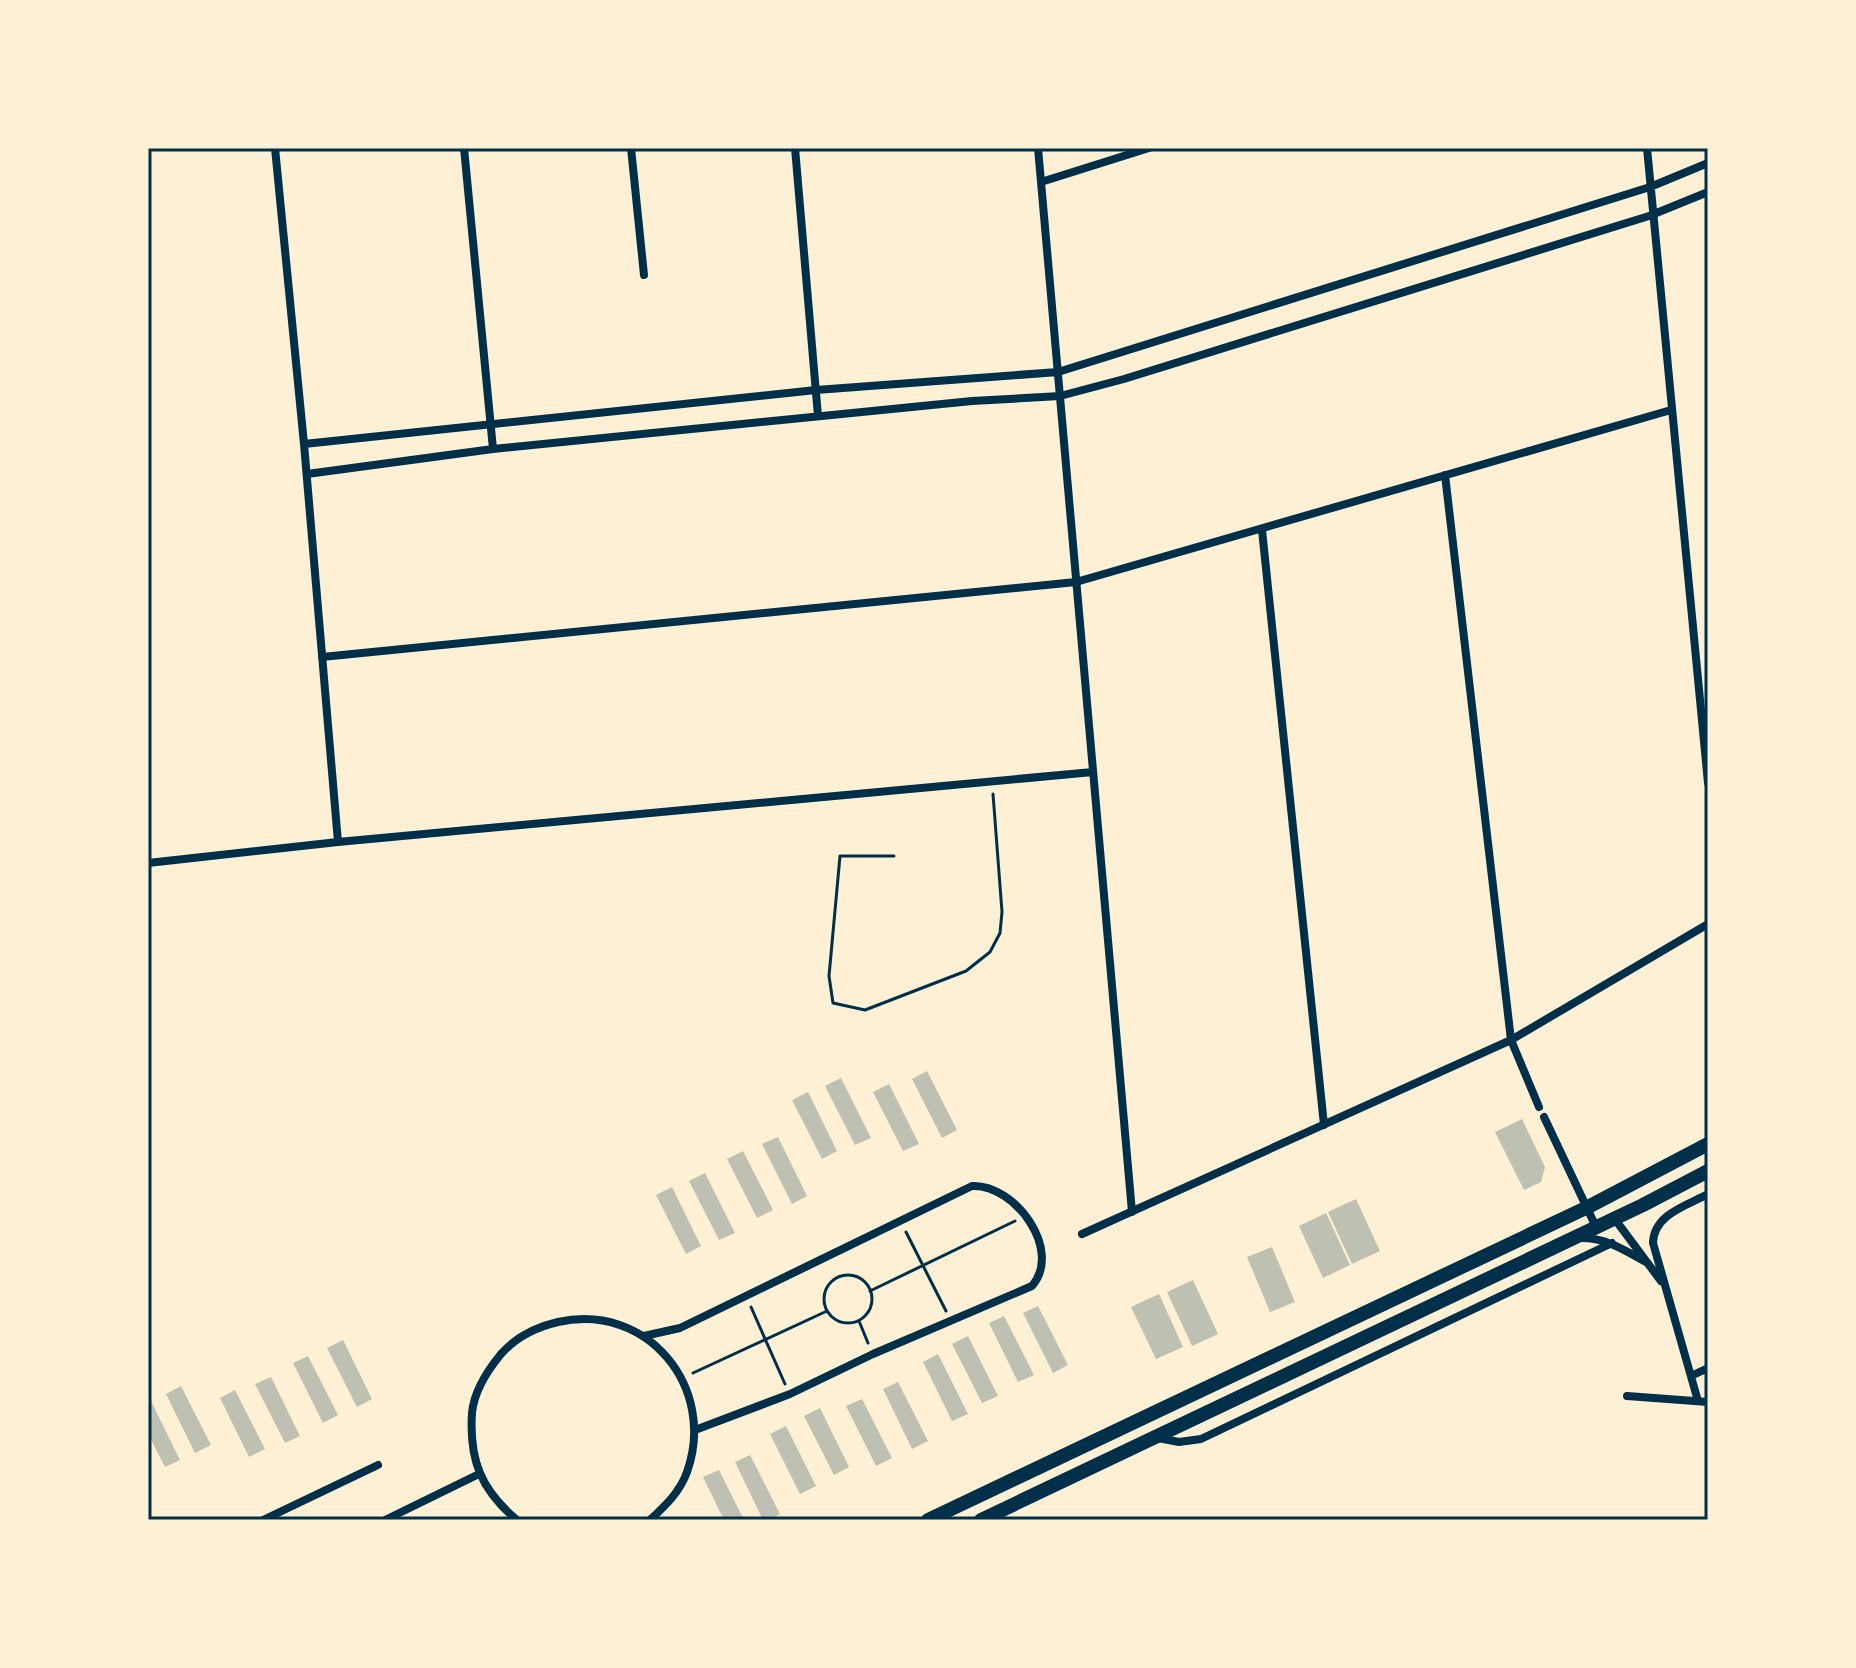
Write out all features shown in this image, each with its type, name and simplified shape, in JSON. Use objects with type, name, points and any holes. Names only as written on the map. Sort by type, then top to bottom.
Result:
[{"type":"street","points":[[275,148],[338,842]]},
{"type":"street","points":[[464,148],[493,449]]},
{"type":"street","points":[[631,148],[644,275]]},
{"type":"street","points":[[795,148],[818,416]]},
{"type":"street","points":[[1038,148],[1132,1212]]},
{"type":"street","points":[[1041,182],[1149,148]]},
{"type":"street","points":[[1647,148],[1708,783]]},
{"type":"street","points":[[304,444],[816,390],[1058,372],[1650,187],[1708,163]]},
{"type":"street","points":[[307,474],[493,449],[972,401],[1060,396],[1124,379],[1653,215],[1708,192]]},
{"type":"street","points":[[322,657],[1076,582],[1671,410]]},
{"type":"street","points":[[1445,475],[1511,1040],[1539,1107]]},
{"type":"street","points":[[1262,530],[1324,1125]]},
{"type":"street","points":[[148,863],[338,842],[1093,772]]},
{"type":"street","points":[[1082,1234],[1511,1040],[1708,924]]},
{"type":"street","points":[[1544,1117],[1596,1227]]},
{"type":"street","points":[[928,1520],[1588,1207],[1708,1144]]},
{"type":"street","points":[[981,1520],[1708,1171]]},
{"type":"street","points":[[644,1336],[680,1328],[972,1186],[983,1186],[1005,1195],[1033,1228],[1043,1264],[1040,1276],[1032,1286],[873,1354],[790,1394],[695,1430]]},
{"type":"street","points":[[1627,1396],[1703,1401],[1691,1376],[1653,1243],[1655,1227],[1661,1220],[1708,1194]]},
{"type":"street","points":[[1661,1220],[1656,1206],[1663,1195]]},
{"type":"street","points":[[1614,1218],[1666,1288]]},
{"type":"street","points":[[1572,1238],[1597,1238],[1612,1243],[1650,1265]]},
{"type":"street","points":[[1154,1437],[1179,1442],[1201,1439],[1612,1243]]},
{"type":"street","points":[[517,1520],[498,1504],[479,1474],[470,1440],[473,1404],[486,1371],[509,1344],[540,1326],[575,1318],[611,1321],[644,1336],[668,1356],[682,1378],[694,1413],[695,1445],[686,1475],[670,1502],[650,1520]]},
{"type":"street","points":[[1691,1376],[1708,1368]]},
{"type":"street","points":[[263,1520],[378,1465]]},
{"type":"street","points":[[1040,1467],[1050,1487]]},
{"type":"street","points":[[385,1520],[479,1474]]},
{"type":"street","points":[[660,1510],[668,1520]]},
{"type":"path","points":[[894,856],[840,856],[829,976],[833,1003],[865,1010],[966,971],[990,952],[1000,933],[1002,912],[992,782]]},
{"type":"path","points":[[870,1291],[1024,1217]]},
{"type":"path","points":[[901,1221],[952,1322]]},
{"type":"path","points":[[837,1278],[860,1279],[870,1291],[872,1305],[859,1321],[845,1323],[827,1311],[824,1296],[831,1282],[837,1278]]},
{"type":"path","points":[[746,1296],[790,1394]]},
{"type":"path","points":[[682,1378],[827,1311]]},
{"type":"path","points":[[859,1321],[873,1354]]},
{"type":"building","points":[[927,1071],[957,1130],[942,1138],[912,1079]]},
{"type":"building","points":[[841,1078],[871,1138],[855,1145],[825,1086]]},
{"type":"building","points":[[889,1084],[919,1144],[903,1151],[873,1092]]},
{"type":"building","points":[[808,1092],[837,1151],[822,1159],[792,1100]]},
{"type":"building","points":[[1522,1119],[1545,1167],[1541,1182],[1524,1190],[1495,1132]]},
{"type":"building","points":[[778,1137],[807,1196],[792,1204],[762,1144]]},
{"type":"building","points":[[743,1151],[773,1210],[757,1218],[727,1159]]},
{"type":"building","points":[[705,1173],[735,1233],[719,1240],[689,1181]]},
{"type":"building","points":[[672,1187],[701,1246],[686,1254],[656,1195]]},
{"type":"building","points":[[1356,1199],[1380,1251],[1352,1264],[1328,1212]]},
{"type":"building","points":[[1326,1213],[1350,1265],[1323,1278],[1299,1226]]},
{"type":"building","points":[[1272,1247],[1295,1302],[1270,1312],[1247,1257]]},
{"type":"building","points":[[1193,1280],[1218,1334],[1192,1346],[1167,1292]]},
{"type":"building","points":[[1159,1294],[1183,1347],[1156,1359],[1131,1307]]},
{"type":"building","points":[[1038,1306],[1068,1365],[1053,1373],[1023,1313]]},
{"type":"building","points":[[1004,1316],[1034,1375],[1018,1382],[989,1323]]},
{"type":"building","points":[[968,1336],[998,1396],[982,1403],[952,1344]]},
{"type":"building","points":[[343,1340],[372,1399],[357,1407],[327,1348]]},
{"type":"building","points":[[938,1354],[968,1414],[952,1421],[923,1362]]},
{"type":"building","points":[[308,1356],[338,1415],[323,1423],[293,1363]]},
{"type":"building","points":[[271,1377],[300,1436],[285,1443],[255,1384]]},
{"type":"building","points":[[898,1382],[928,1441],[912,1449],[883,1389]]},
{"type":"building","points":[[181,1386],[211,1445],[195,1453],[166,1394]]},
{"type":"building","points":[[235,1390],[265,1449],[249,1457],[220,1398]]},
{"type":"building","points":[[862,1399],[892,1458],[876,1466],[846,1406]]},
{"type":"building","points":[[151,1401],[180,1460],[165,1467],[148,1434],[148,1402]]},
{"type":"building","points":[[820,1408],[849,1467],[834,1475],[804,1416]]},
{"type":"building","points":[[786,1426],[816,1486],[800,1494],[770,1434]]},
{"type":"building","points":[[750,1455],[780,1514],[768,1520],[763,1520],[735,1462]]},
{"type":"building","points":[[719,1470],[744,1520],[724,1520],[703,1477]]}]
